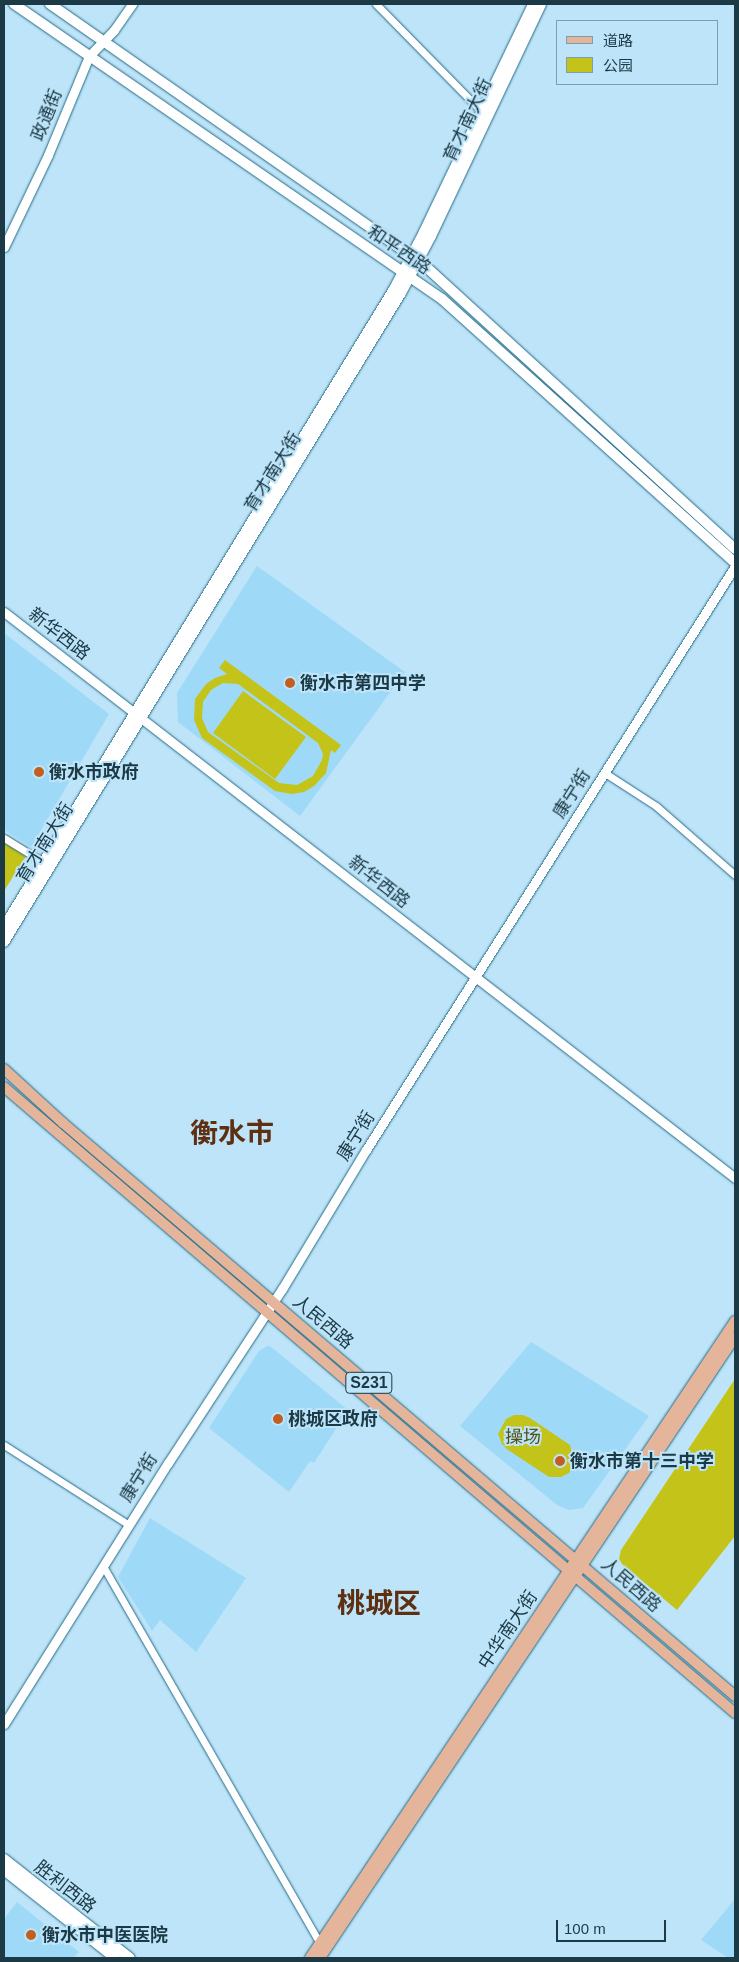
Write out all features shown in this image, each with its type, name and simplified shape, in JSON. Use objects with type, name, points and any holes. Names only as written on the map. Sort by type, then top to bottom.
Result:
[{"type":"main road","name":"和平西路","points":[[14,4],[442,299],[735,564]]},
{"type":"main road","name":"和平西路","points":[[50,4],[416,258],[735,549]]},
{"type":"main road","name":"育才南大街","points":[[416,258],[533,4]]},
{"type":"main road","name":"育才南大街","points":[[4,942],[138,715],[407,274],[541,4]]},
{"type":"main road","name":"育才南大街","points":[[4,927],[43,862],[138,715]]},
{"type":"main road","name":"人民西路","points":[[4,1069],[735,1696]]},
{"type":"main road","name":"人民西路","points":[[4,1087],[735,1713]]},
{"type":"main road","name":"中华南大街","points":[[320,1958],[735,1321]]},
{"type":"main road","name":"中华南大街","points":[[579,1562],[735,1337]]},
{"type":"main road","name":"中华南大街","points":[[310,1958],[572,1573]]},
{"type":"main road","name":"胜利西路","points":[[4,1859],[130,1958]]},
{"type":"main road","name":"胜利西路","points":[[4,1870],[115,1958]]},
{"type":"street","name":"政通街","points":[[4,247],[48,155],[89,56],[104,41],[132,4]]},
{"type":"street","points":[[376,4],[482,112]]},
{"type":"street","name":"康宁街","points":[[4,1724],[129,1524],[274,1302],[475,977],[735,564]]},
{"type":"street","name":"新华西路","points":[[4,612],[735,1178]]},
{"type":"street","points":[[605,772],[656,806],[735,875]]},
{"type":"street","points":[[4,838],[43,862]]},
{"type":"street","points":[[4,1445],[129,1524]]},
{"type":"street","points":[[103,1566],[320,1943]]},
{"type":"shaded area","name":"衡水市第四中学","points":[[257,566],[405,672],[300,816],[178,722],[177,693]]},
{"type":"shaded area","name":"衡水市政府","points":[[4,633],[109,714],[31,847],[4,830]]},
{"type":"shaded area","name":"衡水市第十三中学","points":[[531,1342],[649,1416],[583,1508],[569,1510],[557,1505],[460,1426]]},
{"type":"shaded area","name":"桃城区政府","points":[[270,1346],[348,1410],[314,1463],[310,1461],[289,1492],[209,1428],[259,1351]]},
{"type":"shaded area","points":[[150,1518],[246,1578],[196,1652],[160,1620],[152,1631],[118,1577]]},
{"type":"shaded area","points":[[735,1899],[735,1958],[728,1958],[701,1940]]},
{"type":"shaded area","name":"衡水市中医医院","points":[[17,1902],[79,1952],[73,1958],[4,1958],[4,1919]]},
{"type":"green space","points":[[225,660],[341,745],[335,753],[331,750],[326,773],[314,786],[304,792],[292,794],[275,791],[202,738],[194,720],[195,699],[206,684],[215,678],[227,674],[219,668]],"holes":[[[223,683],[238,684],[318,743],[323,754],[322,760],[313,776],[297,785],[279,783],[208,732],[202,718],[203,702],[211,690]]]},
{"type":"green space","points":[[243,691],[306,737],[275,779],[213,733]]},
{"type":"green space","points":[[4,842],[26,856],[4,891]]},
{"type":"green space","points":[[735,1379],[735,1536],[677,1610],[622,1564],[619,1559],[621,1550]]},
{"type":"green space","name":"操场","points":[[514,1415],[523,1415],[530,1418],[570,1445],[575,1463],[569,1473],[561,1477],[549,1477],[502,1444],[498,1434],[506,1419]]},
{"type":"place","name":"衡水市第四中学","points":[[290,683]]},
{"type":"place","name":"衡水市政府","points":[[39,772]]},
{"type":"place","name":"桃城区政府","points":[[278,1419]]},
{"type":"place","name":"衡水市第十三中学","points":[[560,1461]]},
{"type":"place","name":"衡水市中医医院","points":[[31,1935]]},
{"type":"district","name":"衡水市","points":[[232,1134]]},
{"type":"district","name":"桃城区","points":[[379,1604]]}]
